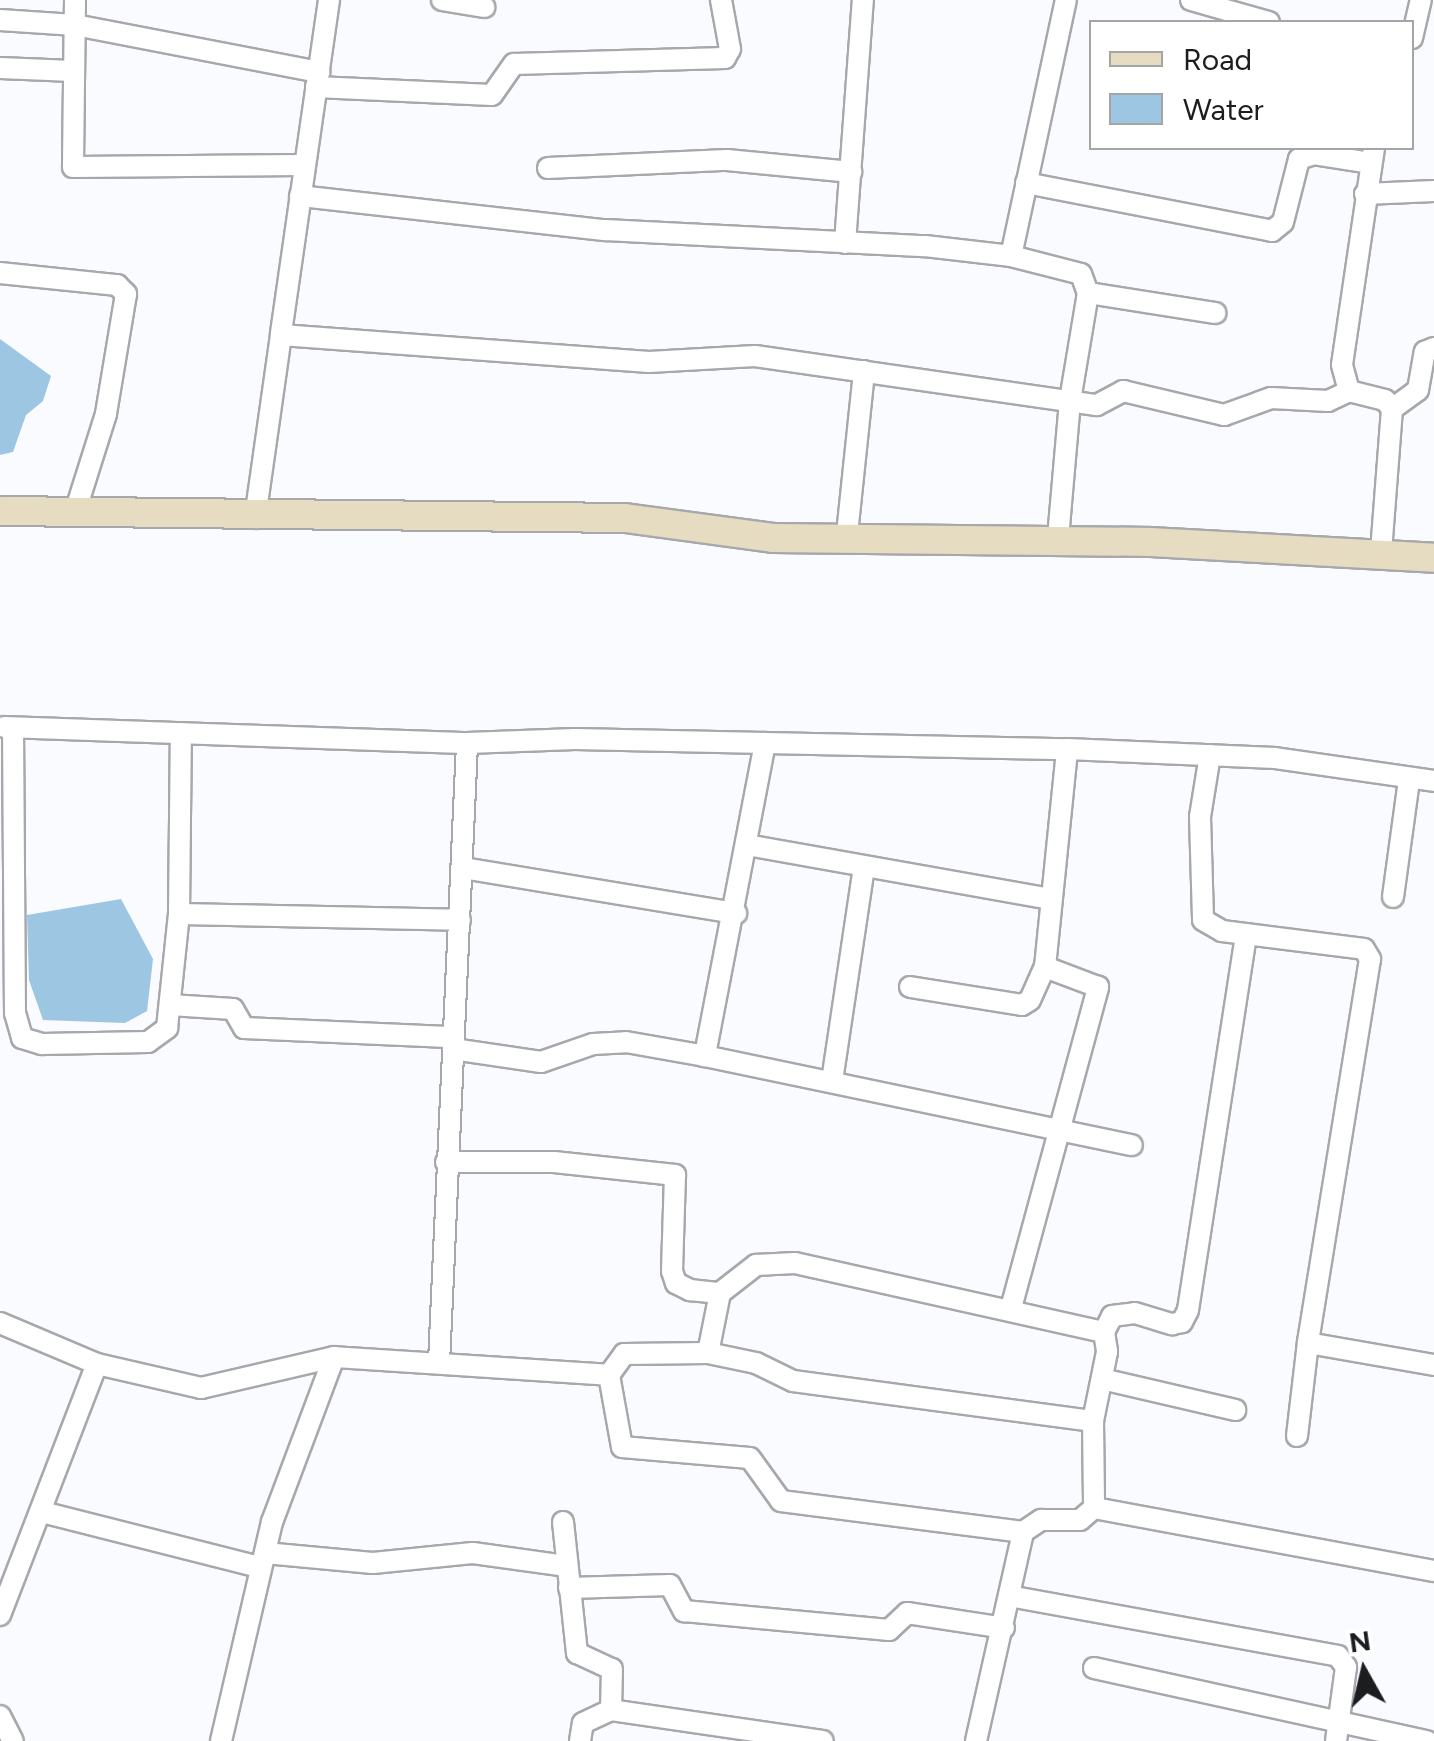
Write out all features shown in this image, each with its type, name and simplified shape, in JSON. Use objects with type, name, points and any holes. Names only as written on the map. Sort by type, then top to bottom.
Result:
[{"type":"street","points":[[75,0],[71,164],[78,170],[301,164]]},
{"type":"street","points":[[255,518],[300,196],[301,164],[329,0]]},
{"type":"street","points":[[442,0],[484,7]]},
{"type":"street","points":[[0,20],[74,25],[318,79],[492,95],[514,64],[725,58],[730,50],[721,0]]},
{"type":"street","points":[[845,242],[864,0]]},
{"type":"street","points":[[1010,256],[1066,0]]},
{"type":"street","points":[[1191,0],[1263,20]]},
{"type":"street","points":[[1420,0],[1420,31]]},
{"type":"street","points":[[0,68],[73,71]]},
{"type":"street","points":[[1026,184],[1272,230],[1283,222],[1299,159],[1314,154],[1373,155],[1342,365],[1349,391]]},
{"type":"street","points":[[548,168],[727,160],[851,172]]},
{"type":"street","points":[[1365,194],[1434,191]]},
{"type":"street","points":[[300,196],[605,230],[845,242],[1010,256],[1081,274],[1088,293],[1070,401],[1058,539]]},
{"type":"street","points":[[0,273],[117,286],[126,294],[106,414],[76,509]]},
{"type":"street","points":[[1088,293],[1215,313]]},
{"type":"street","points":[[280,336],[649,362],[755,356],[1100,404],[1124,391],[1224,416],[1272,398],[1328,401],[1349,391],[1384,400],[1392,410],[1381,552]]},
{"type":"street","points":[[1392,410],[1418,390],[1425,352],[1434,348]]},
{"type":"street","points":[[848,534],[864,371]]},
{"type":"street","points":[[0,511],[76,509],[255,518],[626,518],[707,524],[774,538],[848,534],[1058,539],[1381,552],[1434,558]]},
{"type":"street","points":[[181,733],[178,914],[167,1028],[148,1042],[42,1044],[22,1038],[11,905],[6,727],[181,733],[466,743],[1066,749],[1274,758],[1409,780],[1434,780]]},
{"type":"street","points":[[438,1363],[466,743]]},
{"type":"street","points":[[704,1056],[736,913],[764,743]]},
{"type":"street","points":[[910,987],[1022,1006],[1045,968],[1066,749]]},
{"type":"street","points":[[1210,756],[1200,818],[1200,910],[1209,927],[1364,949],[1370,959],[1308,1344],[1297,1436]]},
{"type":"street","points":[[1393,897],[1409,780]]},
{"type":"street","points":[[747,845],[1051,898]]},
{"type":"street","points":[[832,1081],[864,867]]},
{"type":"street","points":[[463,868],[736,913]]},
{"type":"street","points":[[178,914],[460,920]]},
{"type":"street","points":[[1094,1508],[1093,1421],[1102,1379],[1104,1332],[1112,1316],[1135,1313],[1172,1324],[1182,1322],[1188,1310],[1246,934]]},
{"type":"street","points":[[1011,1308],[1098,987],[1045,968]]},
{"type":"street","points":[[170,1005],[233,1009],[244,1028],[453,1043],[541,1062],[593,1044],[626,1042],[1132,1145]]},
{"type":"street","points":[[446,1162],[554,1162],[675,1175],[676,1283],[720,1293]]},
{"type":"street","points":[[708,1353],[720,1293],[739,1273],[774,1261],[1011,1308],[1104,1332]]},
{"type":"street","points":[[0,1323],[98,1364],[201,1388],[334,1357],[609,1375]]},
{"type":"street","points":[[1308,1344],[1434,1365]]},
{"type":"street","points":[[1093,1421],[793,1381],[756,1363],[708,1353],[624,1354],[609,1375],[615,1438],[622,1447],[750,1458],[782,1501],[1022,1532],[1042,1520],[1080,1520],[1094,1508]]},
{"type":"street","points":[[221,1741],[262,1560],[288,1469],[334,1357]]},
{"type":"street","points":[[0,1615],[98,1364]]},
{"type":"street","points":[[1102,1379],[1236,1410]]},
{"type":"street","points":[[1094,1508],[1434,1570]]},
{"type":"street","points":[[42,1512],[262,1560],[373,1563],[472,1554],[567,1566]]},
{"type":"street","points":[[562,1522],[577,1653],[612,1669],[611,1710]]},
{"type":"street","points":[[976,1741],[1004,1628],[1022,1532]]},
{"type":"street","points":[[570,1588],[670,1585],[684,1612],[893,1630],[907,1613],[1004,1628]]},
{"type":"street","points":[[1009,1596],[1338,1656],[1346,1667],[1338,1731]]},
{"type":"street","points":[[1094,1668],[1338,1731],[1427,1741]]},
{"type":"street","points":[[580,1741],[584,1723],[611,1710],[823,1741]]},
{"type":"street","points":[[0,1716],[12,1741]]},
{"type":"water","points":[[0,339],[51,376],[43,401],[26,415],[13,452],[0,455]]},
{"type":"water","points":[[121,899],[153,959],[147,1011],[125,1023],[43,1020],[29,980],[27,915]]}]
